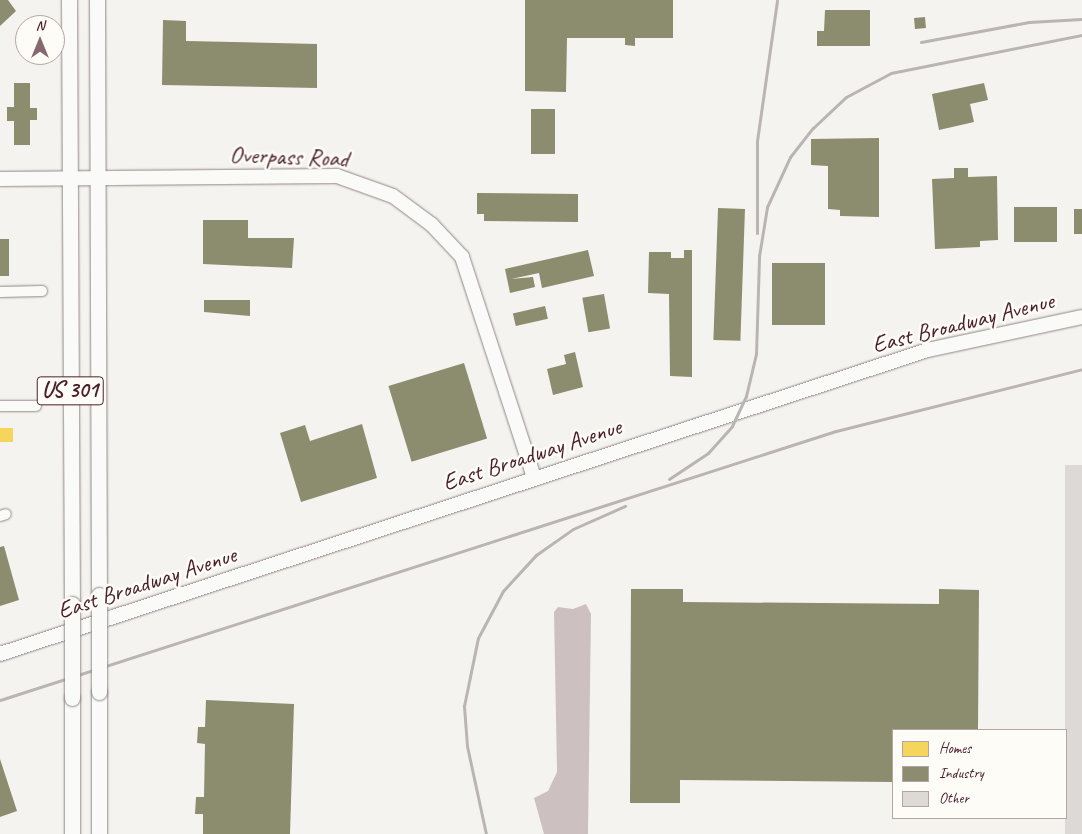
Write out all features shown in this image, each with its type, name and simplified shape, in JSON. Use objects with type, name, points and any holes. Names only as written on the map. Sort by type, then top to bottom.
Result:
[{"type":"main road","name":"US 301","points":[[69,0],[72,834]]},
{"type":"main road","name":"US 301","points":[[97,0],[99,834]]},
{"type":"main road","name":"Overpass Road","points":[[0,179],[337,176],[372,185],[415,210],[462,257],[534,477]]},
{"type":"main road","name":"East Broadway Avenue","points":[[0,654],[534,477],[928,350],[1082,317]]},
{"type":"street","points":[[0,292],[42,291]]},
{"type":"street","points":[[0,406],[36,406]]},
{"type":"shaded area","points":[[586,604],[591,614],[588,834],[544,834],[534,798],[548,791],[557,772],[554,612],[558,607],[573,609]]},
{"type":"building: Homes","points":[[0,428],[13,428],[13,442],[0,442]]},
{"type":"building: Industry","points":[[0,0],[8,0],[16,11],[0,26]]},
{"type":"building: Industry","points":[[525,0],[673,0],[673,38],[635,38],[635,46],[625,45],[625,38],[567,38],[566,92],[525,91]]},
{"type":"building: Industry","points":[[825,10],[870,10],[870,46],[817,46],[817,31],[824,31]]},
{"type":"building: Industry","points":[[925,17],[926,28],[915,29],[914,18]]},
{"type":"building: Industry","points":[[163,20],[186,21],[186,41],[317,44],[317,88],[162,85]]},
{"type":"building: Industry","points":[[14,83],[30,83],[30,108],[37,108],[37,120],[30,120],[30,145],[14,145],[14,121],[7,121],[7,107],[14,107]]},
{"type":"building: Industry","points":[[984,83],[988,100],[970,104],[974,122],[939,130],[932,94]]},
{"type":"building: Industry","points":[[531,109],[555,109],[555,154],[531,154]]},
{"type":"building: Industry","points":[[879,138],[879,217],[840,216],[840,210],[828,209],[828,166],[811,165],[811,139]]},
{"type":"building: Industry","points":[[954,168],[968,168],[968,177],[997,176],[998,240],[980,241],[980,247],[935,249],[932,179],[954,178]]},
{"type":"building: Industry","points":[[477,193],[578,194],[578,222],[484,221],[484,214],[477,214]]},
{"type":"building: Industry","points":[[1014,207],[1057,207],[1057,242],[1014,242]]},
{"type":"building: Industry","points":[[718,208],[745,209],[740,341],[713,340]]},
{"type":"building: Industry","points":[[1074,209],[1082,209],[1082,234],[1074,234]]},
{"type":"building: Industry","points":[[203,220],[248,220],[248,238],[294,238],[292,268],[203,264]]},
{"type":"building: Industry","points":[[0,239],[9,239],[9,276],[0,276]]},
{"type":"building: Industry","points":[[588,250],[594,276],[542,288],[539,273],[511,279],[533,277],[535,287],[510,293],[505,269]]},
{"type":"building: Industry","points":[[684,250],[692,250],[692,377],[670,376],[669,294],[648,293],[649,252],[671,252],[671,258],[684,258]]},
{"type":"building: Industry","points":[[772,263],[825,263],[825,325],[772,325]]},
{"type":"building: Industry","points":[[604,294],[610,328],[588,332],[582,298]]},
{"type":"building: Industry","points":[[204,300],[250,300],[250,316],[204,312]]},
{"type":"building: Industry","points":[[545,306],[548,319],[516,326],[513,313]]},
{"type":"building: Industry","points":[[575,352],[583,387],[553,395],[547,369],[566,364],[564,355]]},
{"type":"building: Industry","points":[[464,363],[487,439],[412,462],[388,386]]},
{"type":"building: Industry","points":[[362,424],[377,478],[301,502],[280,433],[305,425],[310,441]]},
{"type":"building: Industry","points":[[4,546],[19,600],[0,606],[0,547]]},
{"type":"building: Industry","points":[[631,589],[683,589],[683,602],[939,604],[939,589],[979,590],[978,729],[892,729],[892,782],[680,780],[680,803],[630,803]]},
{"type":"building: Industry","points":[[206,700],[294,704],[290,834],[203,834],[203,814],[195,814],[196,797],[204,797],[205,744],[197,743],[198,727],[205,727]]},
{"type":"building: Industry","points":[[0,759],[17,811],[0,817]]},
{"type":"building: Other","points":[[1065,465],[1082,465],[1082,834],[1065,834],[1065,819],[1067,819],[1067,729],[1065,729]]},
{"type":"railway","points":[[757,233],[757,141],[777,0]]},
{"type":"railway","points":[[921,42],[1029,22],[1082,19]]},
{"type":"railway","points":[[669,479],[708,453],[732,426],[746,396],[756,354],[759,256],[767,207],[790,157],[813,128],[846,97],[891,73],[1082,35]]},
{"type":"railway","points":[[0,700],[836,431],[1082,369]]},
{"type":"railway","points":[[486,834],[467,746],[464,706],[478,638],[503,591],[536,555],[573,529],[625,506]]}]
